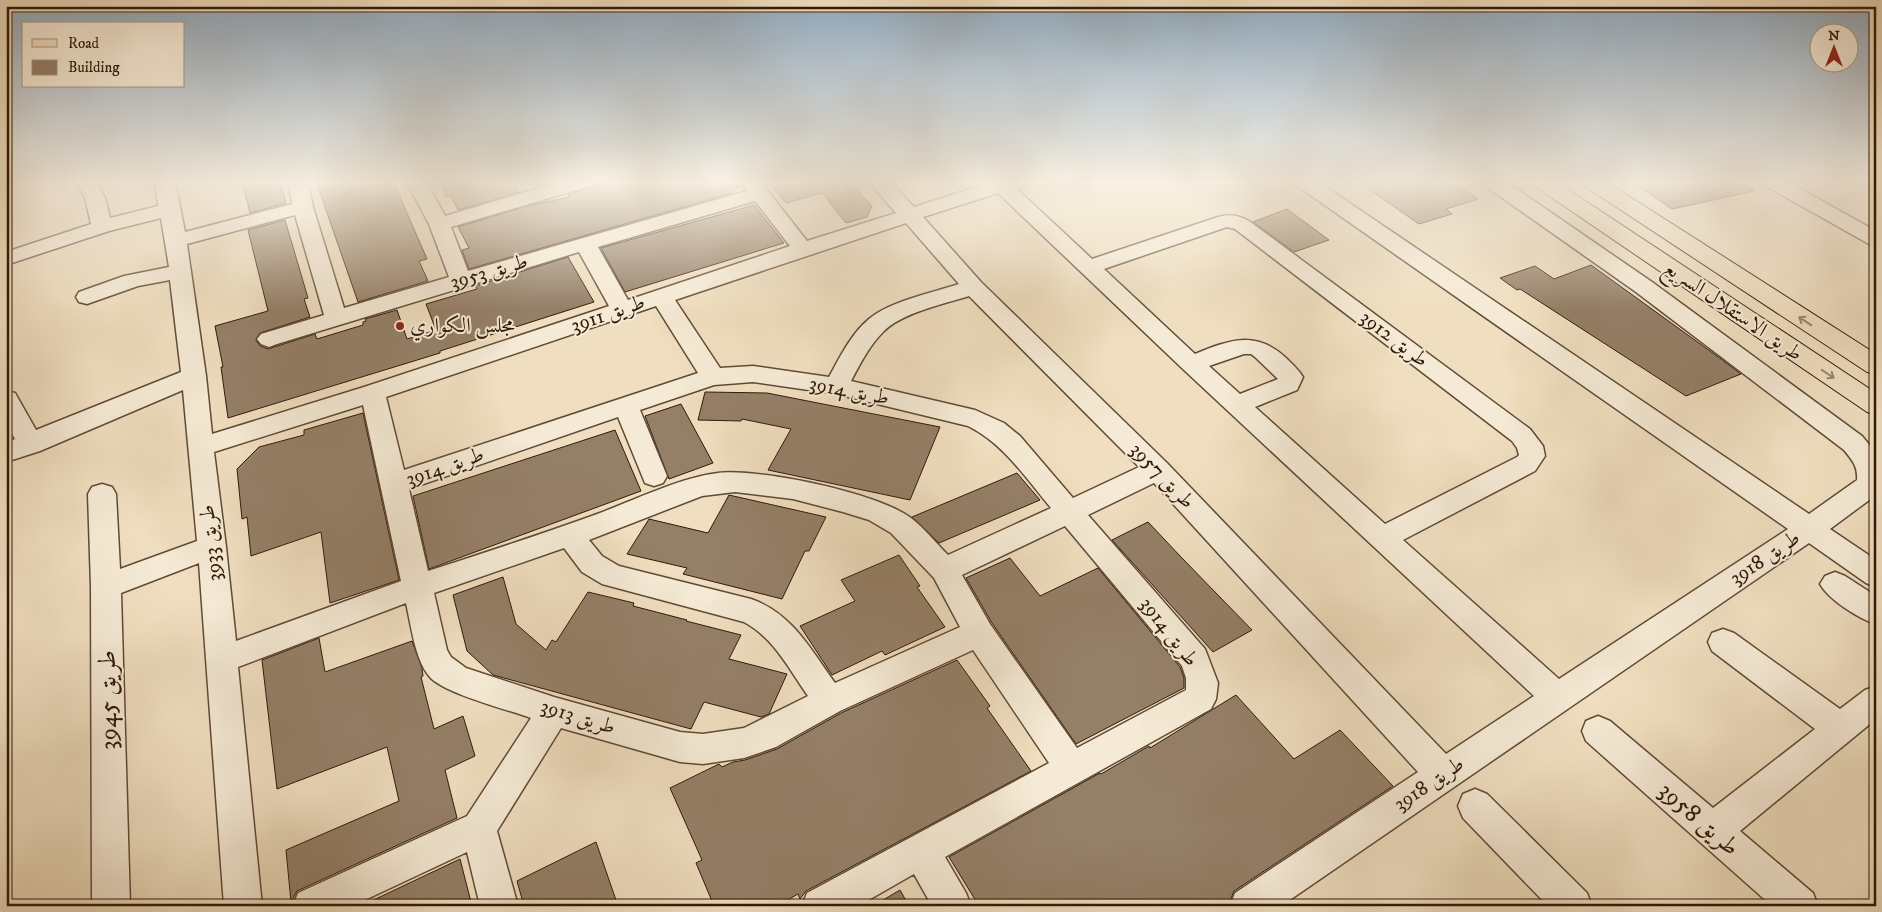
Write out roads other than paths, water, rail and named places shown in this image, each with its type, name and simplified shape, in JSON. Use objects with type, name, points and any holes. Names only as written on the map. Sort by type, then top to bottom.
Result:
[{"type":"main road","name":"طريق الاستقلال السريع","points":[[1602,224],[1876,406]]},
{"type":"main road","name":"طريق الاستقلال السريع","points":[[1655,224],[1876,366]]},
{"type":"street","points":[[6,260],[115,224]]},
{"type":"street","name":"طريق 3933","points":[[172,224],[194,376],[212,548],[243,906]]},
{"type":"street","points":[[176,241],[241,224]]},
{"type":"street","points":[[308,224],[336,318]]},
{"type":"street","points":[[438,224],[460,280]]},
{"type":"street","name":"طريق 3953","points":[[269,339],[460,280],[586,245],[649,224]]},
{"type":"street","name":"طريق 3953","points":[[783,224],[803,249]]},
{"type":"street","name":"طريق 3911","points":[[200,447],[373,393],[803,249],[886,224]]},
{"type":"street","name":"طريق 3957","points":[[918,224],[973,287],[1158,470],[1443,775]]},
{"type":"street","points":[[1047,224],[1088,267],[1192,364],[1384,537],[1558,698]]},
{"type":"street","name":"طريق 3912","points":[[1088,267],[1217,224]]},
{"type":"street","name":"طريق 3912","points":[[1239,224],[1516,431],[1530,446],[1532,456],[1526,464],[1384,537]]},
{"type":"street","points":[[1364,224],[1876,574]]},
{"type":"street","name":"طريق 3918","points":[[1248,906],[1809,529],[1870,485],[1872,473],[1869,462],[1853,443],[1644,287],[1552,224]]},
{"type":"street","points":[[1849,224],[1876,240]]},
{"type":"street","points":[[586,245],[622,309]]},
{"type":"street","points":[[87,297],[132,281],[180,271]]},
{"type":"street","points":[[836,386],[861,342],[878,323],[896,314],[973,287]]},
{"type":"street","points":[[661,296],[713,377]]},
{"type":"street","points":[[1192,364],[1237,348],[1250,346],[1267,355],[1291,377],[1288,384],[1237,405]]},
{"type":"street","name":"طريق 3914","points":[[393,484],[713,377],[753,374],[836,386],[963,416],[986,424],[1011,443],[1194,658],[1202,676],[1204,686],[1200,698],[1071,767]]},
{"type":"street","points":[[6,453],[194,376]]},
{"type":"street","name":"طريق 3913","points":[[373,393],[434,659],[447,673],[554,711],[680,747],[703,749],[744,743],[764,736],[829,701],[979,633]]},
{"type":"street","points":[[6,399],[31,444]]},
{"type":"street","points":[[626,406],[654,476]]},
{"type":"street","points":[[944,570],[1158,470]]},
{"type":"street","points":[[221,660],[417,587],[571,535],[698,487],[735,482],[764,484],[845,502],[879,513],[901,525],[944,570],[979,633],[1071,767],[921,852],[820,906]]},
{"type":"street","name":"طريق 3945","points":[[102,494],[106,586],[111,906]]},
{"type":"street","points":[[571,535],[586,560],[602,572],[750,611],[765,618],[784,636],[829,701]]},
{"type":"street","points":[[106,586],[212,548]]},
{"type":"street","points":[[1835,584],[1876,612]]},
{"type":"street","points":[[1723,642],[1840,728]]},
{"type":"street","points":[[1713,830],[1876,700]]},
{"type":"street","points":[[311,906],[479,828],[554,711]]},
{"type":"street","name":"طريق 3958","points":[[1598,731],[1800,906]]},
{"type":"street","points":[[1476,806],[1574,906]]},
{"type":"street","points":[[479,828],[499,906]]},
{"type":"street","points":[[921,852],[953,906]]},
{"type":"place","name":"مجلس الكواري","points":[[400,326]]}]
